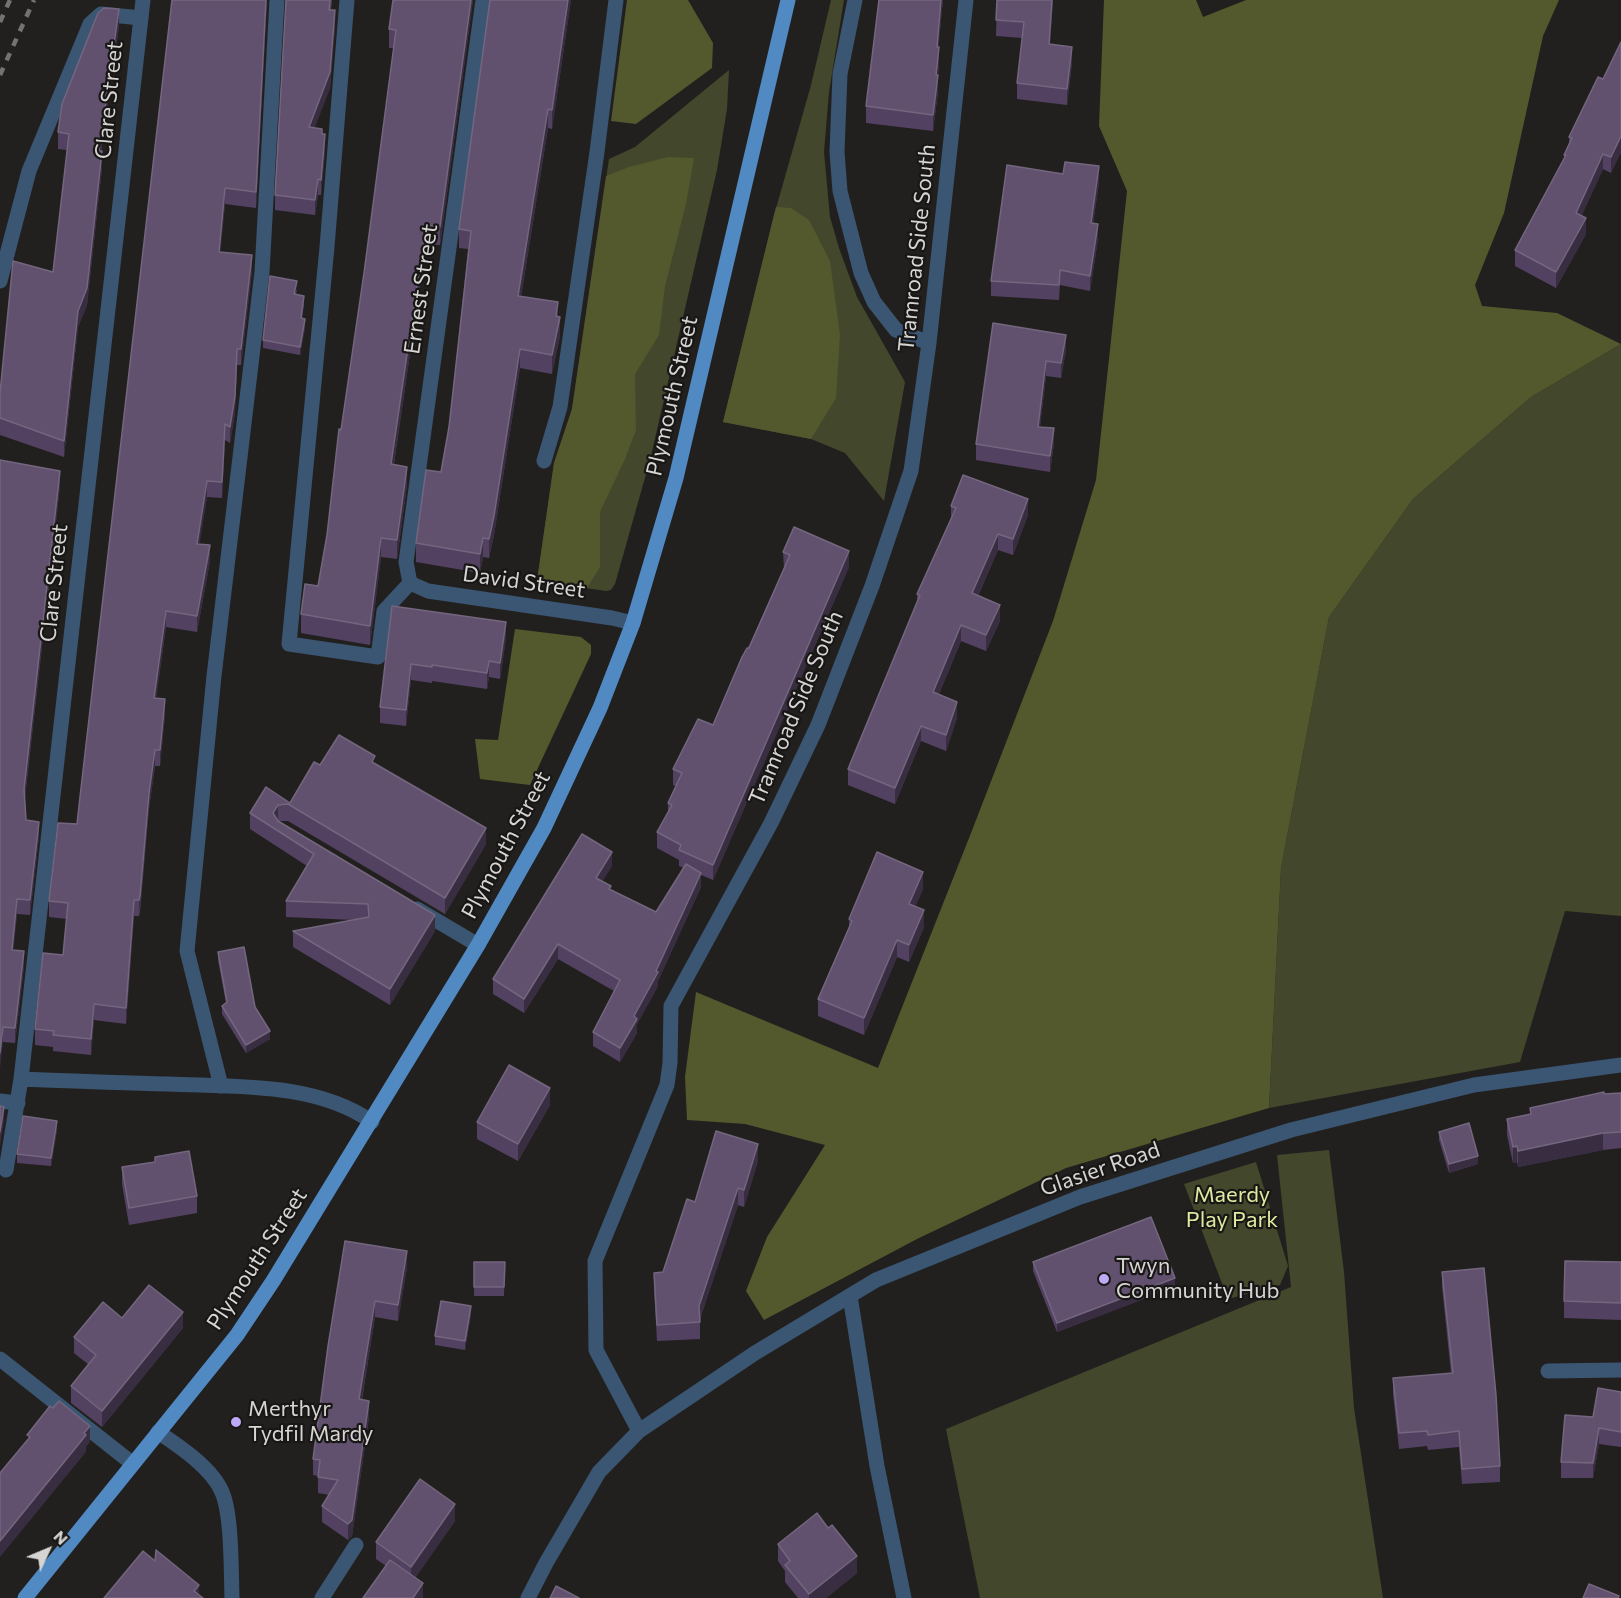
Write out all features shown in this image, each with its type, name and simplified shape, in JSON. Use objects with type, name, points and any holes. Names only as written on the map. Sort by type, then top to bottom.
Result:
[{"type":"main road","name":"Plymouth Street","points":[[25,1598],[237,1335],[372,1122],[478,945],[544,828],[600,708],[633,623],[676,478],[788,0]]},
{"type":"street","name":"Clare Street","points":[[6,1170],[21,1079],[143,0]]},
{"type":"street","points":[[221,1086],[187,951],[214,676],[262,272],[277,0]]},
{"type":"street","points":[[346,0],[328,235],[290,644],[378,657],[384,611],[410,583]]},
{"type":"street","name":"Ernest Street","points":[[410,583],[406,562],[483,0]]},
{"type":"street","points":[[544,461],[560,407],[597,152],[616,0]]},
{"type":"street","points":[[855,0],[840,74],[837,152],[840,191],[861,273],[874,302],[896,330],[929,343]]},
{"type":"street","name":"Tramroad Side South","points":[[639,1431],[596,1350],[595,1261],[667,1085],[671,1006],[771,823],[819,724],[872,585],[911,471],[929,343],[966,0]]},
{"type":"street","points":[[0,281],[29,171],[90,24],[101,14],[141,18]]},
{"type":"street","name":"David Street","points":[[410,583],[428,591],[601,616],[633,623]]},
{"type":"street","points":[[406,903],[478,945]]},
{"type":"street","name":"Glasier Road","points":[[528,1598],[599,1472],[639,1431],[755,1353],[876,1280],[1080,1197],[1291,1130],[1474,1085],[1621,1065]]},
{"type":"street","points":[[21,1079],[255,1088],[317,1096],[351,1108],[372,1122]]},
{"type":"street","points":[[0,1101],[18,1103]]},
{"type":"street","points":[[850,1296],[877,1466],[904,1598]]},
{"type":"street","points":[[0,1359],[133,1464]]},
{"type":"street","points":[[1548,1371],[1621,1370]]},
{"type":"street","points":[[158,1432],[177,1444],[212,1476],[222,1492],[227,1512],[232,1598]]},
{"type":"street","points":[[322,1598],[356,1545]]},
{"type":"green space","points":[[627,0],[688,0],[713,43],[712,68],[636,124],[611,121]]},
{"type":"green space","points":[[831,0],[844,0],[829,92],[824,152],[830,217],[857,297],[905,382],[884,501],[845,453],[811,439],[723,422],[773,219],[811,85]]},
{"type":"green space","points":[[1104,0],[1196,0],[1203,17],[1246,0],[1559,0],[1543,36],[1504,213],[1475,285],[1482,306],[1557,313],[1621,344],[1531,397],[1413,499],[1329,617],[1281,868],[1269,1108],[1066,1168],[917,1239],[764,1320],[746,1291],[767,1237],[825,1145],[745,1124],[687,1120],[685,1077],[696,992],[878,1068],[1053,621],[1096,480],[1127,191],[1099,126]]},
{"type":"green space","points":[[729,70],[727,109],[717,170],[650,460],[615,584],[611,590],[606,591],[537,581],[554,463],[572,409],[609,159],[635,147]]},
{"type":"green space","points":[[668,157],[694,158],[686,204],[665,286],[659,335],[635,374],[636,430],[600,512],[600,567],[587,588],[537,581],[554,463],[572,409],[606,176],[629,167]]},
{"type":"green space","points":[[776,207],[791,208],[809,220],[830,261],[840,335],[836,398],[811,439],[723,422]]},
{"type":"green space","points":[[1621,344],[1621,916],[1565,911],[1520,1062],[1269,1108],[1281,868],[1329,617],[1413,499],[1531,397]]},
{"type":"green space","points":[[515,629],[581,637],[591,645],[591,654],[530,785],[480,779],[475,739],[498,740]]},
{"type":"green space","points":[[1329,1150],[1344,1272],[1354,1408],[1383,1598],[980,1598],[946,1429],[1291,1287],[1277,1155]]},
{"type":"green space","name":"Maerdy Play Park","points":[[1256,1162],[1288,1266],[1280,1285],[1228,1299],[1184,1184]]},
{"type":"building","points":[[172,0],[266,0],[256,192],[225,188],[219,252],[252,255],[241,349],[237,349],[235,396],[230,427],[225,424],[222,482],[207,481],[197,544],[210,545],[197,616],[166,611],[154,698],[165,699],[160,750],[155,750],[149,793],[140,896],[139,900],[134,900],[126,1008],[94,1004],[91,1039],[53,1035],[54,1031],[35,1029],[43,953],[63,955],[68,903],[49,901],[58,823],[77,824]]},
{"type":"building","points":[[286,0],[330,0],[329,10],[335,10],[330,72],[309,127],[322,129],[322,134],[325,134],[321,180],[318,179],[315,200],[275,195]]},
{"type":"building","points":[[393,0],[471,0],[440,227],[426,225],[391,464],[407,467],[397,540],[381,538],[370,626],[301,614],[305,584],[318,586],[327,535],[339,429],[341,430],[364,273],[396,30],[389,29]]},
{"type":"building","points":[[490,0],[568,0],[552,110],[548,109],[518,296],[558,302],[556,316],[560,317],[552,355],[520,349],[494,516],[489,539],[483,538],[480,554],[416,543],[426,470],[441,472],[449,427],[471,231],[459,229]]},
{"type":"building","points":[[879,0],[941,0],[937,47],[939,47],[936,75],[938,75],[933,115],[866,106]]},
{"type":"building","points":[[997,0],[1052,0],[1049,44],[1072,47],[1067,89],[1017,83],[1024,22],[996,20]]},
{"type":"building","points":[[104,8],[119,9],[99,151],[102,151],[87,288],[78,311],[64,441],[0,418],[0,393],[13,261],[53,272],[69,134],[58,132],[62,104],[98,13]]},
{"type":"building","points":[[1621,42],[1621,136],[1611,157],[1603,154],[1576,213],[1586,218],[1556,272],[1515,250],[1566,155],[1564,155],[1572,138],[1569,137],[1598,77],[1603,79]]},
{"type":"building","points":[[1065,162],[1099,166],[1091,223],[1098,224],[1090,276],[1060,270],[1059,285],[991,281],[1007,165],[1063,174]]},
{"type":"building","points":[[270,276],[297,281],[294,294],[304,296],[301,318],[305,319],[300,347],[263,340]]},
{"type":"building","points":[[993,323],[1066,335],[1061,363],[1046,361],[1038,427],[1054,428],[1050,456],[976,444]]},
{"type":"building","points":[[0,460],[60,471],[24,789],[26,820],[39,822],[30,900],[17,899],[12,950],[24,951],[15,1028],[3,1027],[0,1053]]},
{"type":"building","points":[[963,475],[1028,499],[1013,539],[998,534],[972,593],[1000,605],[986,635],[961,625],[933,692],[957,702],[946,735],[921,726],[895,788],[848,769],[920,595],[917,594],[956,508],[951,506]]},
{"type":"building","points":[[794,527],[849,551],[713,865],[679,850],[681,845],[657,832],[672,805],[668,803],[682,773],[673,769],[698,719],[713,725],[790,555],[783,552]]},
{"type":"building","points":[[392,606],[506,622],[500,663],[489,661],[487,673],[411,664],[406,710],[380,707]]},
{"type":"building","points":[[339,735],[375,756],[372,762],[486,828],[445,898],[288,804],[278,805],[273,813],[278,821],[435,915],[390,989],[293,931],[369,917],[368,904],[286,901],[314,854],[250,813],[266,787],[290,803],[314,762],[320,765]]},
{"type":"building","points":[[582,834],[612,852],[596,878],[611,886],[609,889],[656,912],[686,864],[701,873],[656,971],[658,972],[634,1016],[637,1019],[620,1048],[593,1032],[620,980],[558,944],[524,999],[493,979]]},
{"type":"building","points":[[877,852],[923,872],[909,904],[924,910],[909,945],[897,940],[864,1018],[818,999],[852,921],[849,919]]},
{"type":"building","points":[[244,947],[255,1007],[270,1031],[246,1045],[222,1006],[227,1002],[218,952]]},
{"type":"building","points":[[509,1065],[550,1088],[518,1144],[477,1122]]},
{"type":"building","points":[[1604,1092],[1604,1094],[1621,1093],[1621,1132],[1603,1133],[1518,1151],[1517,1146],[1513,1147],[1507,1119],[1531,1114],[1530,1108]]},
{"type":"building","points":[[0,1106],[4,1107],[0,1132]]},
{"type":"building","points":[[23,1116],[57,1121],[51,1158],[17,1154]]},
{"type":"building","points":[[1469,1123],[1478,1156],[1449,1164],[1439,1132]]},
{"type":"building","points":[[716,1131],[758,1144],[744,1190],[738,1188],[699,1306],[700,1322],[657,1325],[654,1273],[663,1272],[687,1199],[695,1202]]},
{"type":"building","points":[[189,1151],[197,1196],[129,1208],[122,1167],[155,1162],[155,1157]]},
{"type":"building","name":"Twyn Community Hub","points":[[1151,1217],[1175,1278],[1057,1323],[1033,1262]]},
{"type":"building","points":[[345,1241],[407,1251],[398,1305],[375,1301],[359,1399],[369,1401],[352,1520],[348,1524],[322,1506],[338,1480],[318,1477],[320,1460],[313,1459]]},
{"type":"building","points":[[1565,1261],[1621,1262],[1621,1303],[1564,1301]]},
{"type":"building","points":[[474,1262],[505,1262],[504,1287],[474,1287]]},
{"type":"building","points":[[1484,1268],[1500,1466],[1462,1469],[1459,1431],[1428,1435],[1427,1431],[1399,1433],[1393,1378],[1453,1373],[1442,1272]]},
{"type":"building","points":[[149,1285],[183,1312],[102,1411],[71,1386],[96,1355],[74,1337],[103,1302],[122,1318]]},
{"type":"building","points":[[441,1301],[471,1306],[465,1341],[435,1336]]},
{"type":"building","points":[[1598,1388],[1621,1392],[1621,1432],[1599,1428],[1593,1463],[1561,1462],[1565,1415],[1593,1417]]},
{"type":"building","points":[[59,1401],[90,1426],[84,1433],[86,1435],[0,1541],[0,1473],[30,1437],[27,1435],[50,1406],[53,1408]]},
{"type":"building","points":[[420,1479],[455,1504],[411,1567],[376,1542]]},
{"type":"building","points":[[817,1513],[828,1528],[832,1525],[857,1556],[809,1594],[785,1565],[790,1561],[778,1544]]},
{"type":"building","points":[[156,1550],[199,1585],[194,1591],[203,1598],[104,1598],[143,1551],[155,1561]]},
{"type":"building","points":[[390,1560],[423,1583],[413,1598],[363,1598]]},
{"type":"building","points":[[1589,1584],[1619,1596],[1618,1598],[1583,1598]]},
{"type":"building","points":[[556,1586],[579,1598],[550,1598]]},
{"type":"railway","points":[[0,22],[10,0]]},
{"type":"railway","points":[[0,75],[34,0]]},
{"type":"place","name":"Twyn Community Hub","points":[[1104,1279]]},
{"type":"place","name":"Merthyr Tydfil Mardy","points":[[236,1422]]}]
